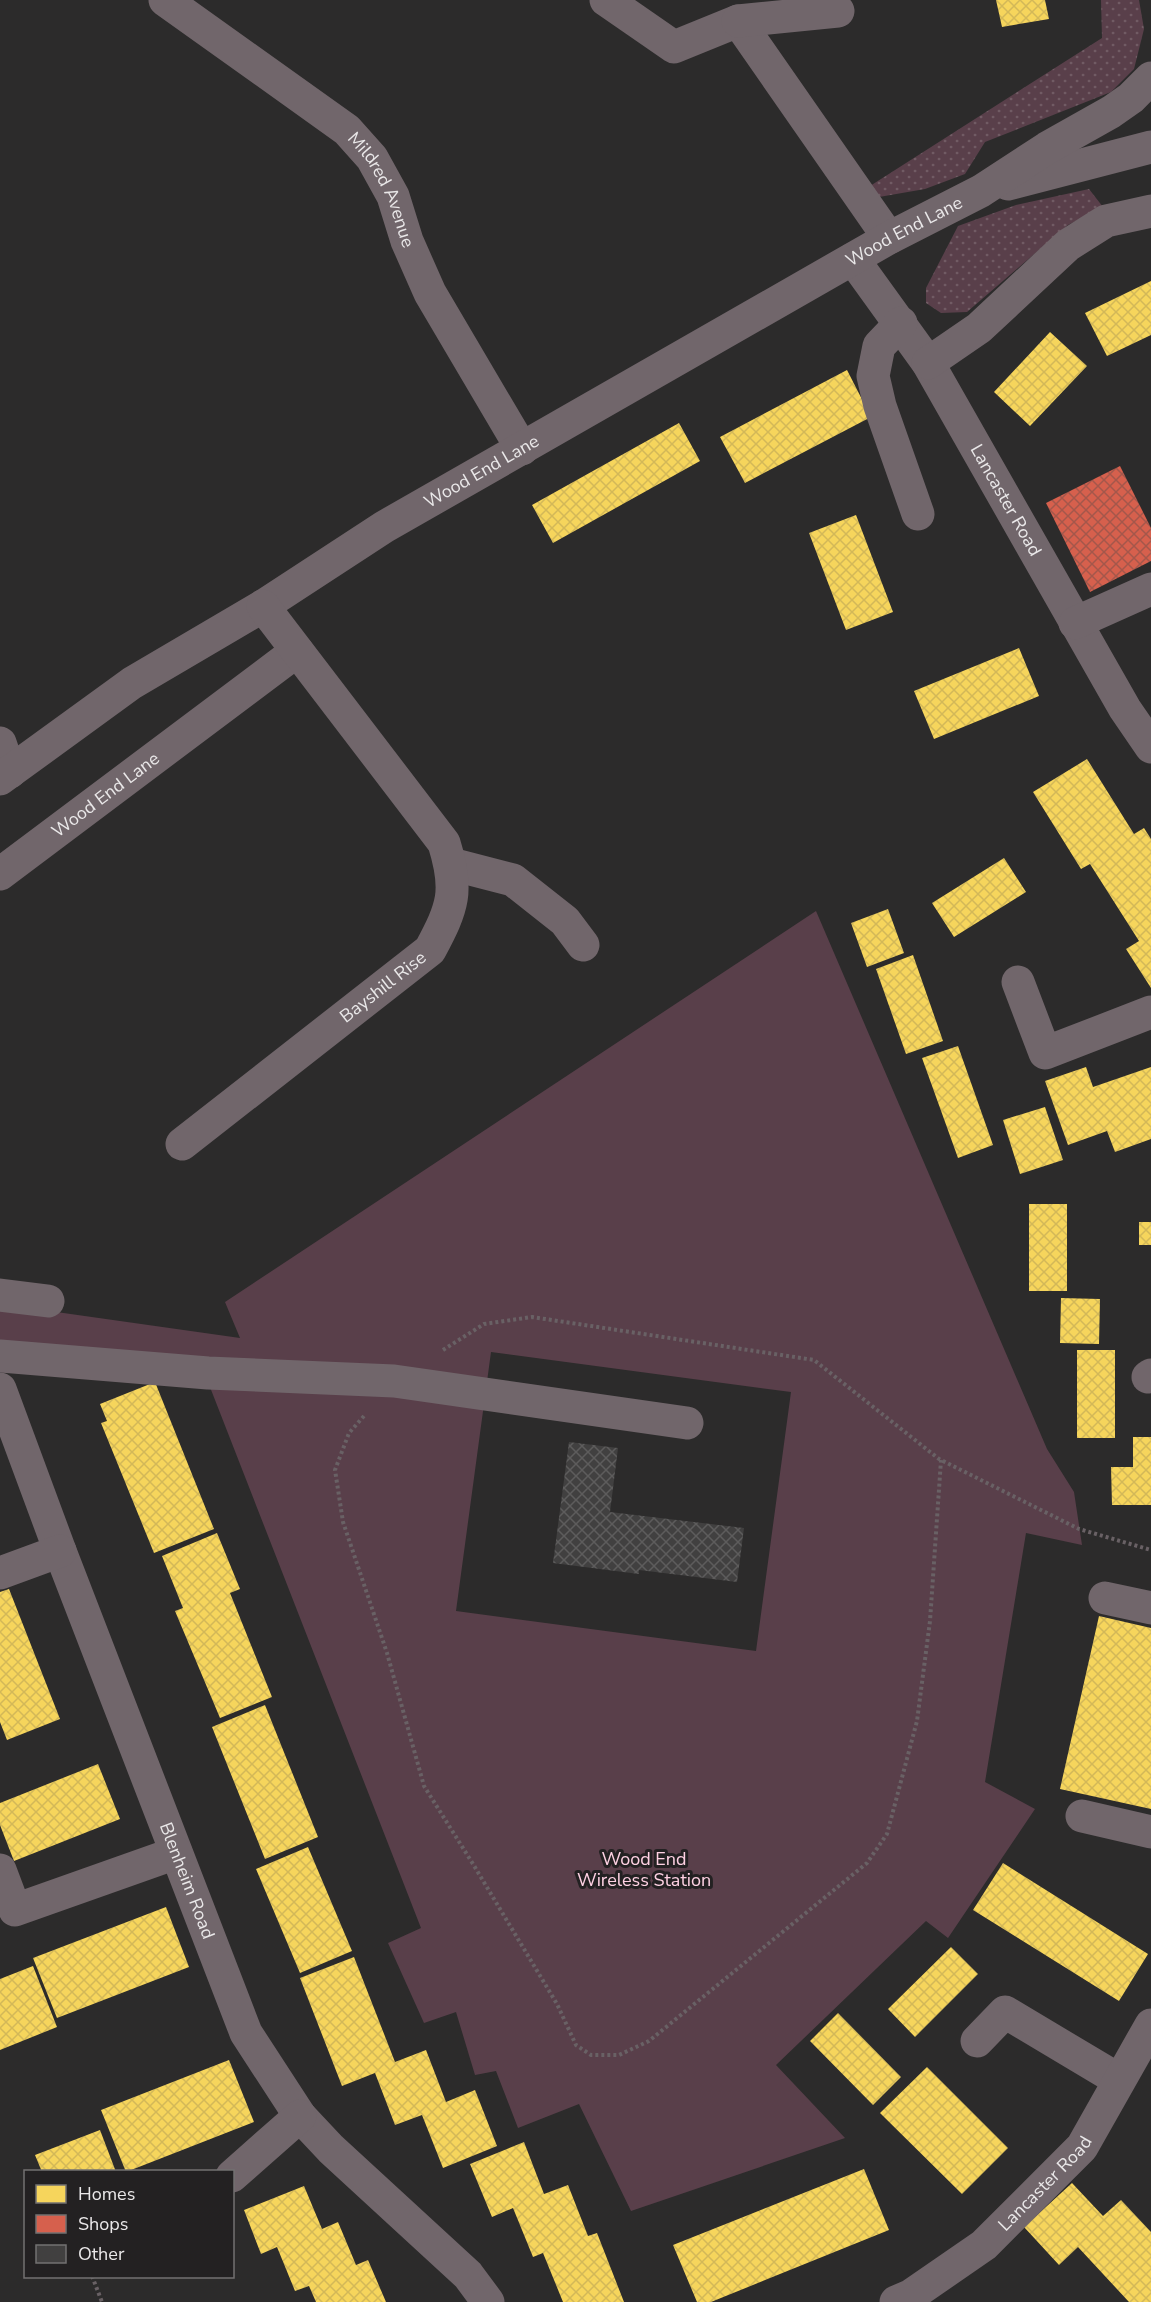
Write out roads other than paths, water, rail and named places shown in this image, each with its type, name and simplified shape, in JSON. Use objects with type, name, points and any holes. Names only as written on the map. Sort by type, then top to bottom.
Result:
[{"type":"street","name":"Mildred Avenue","points":[[165,0],[347,130],[372,158],[393,195],[407,241],[430,293],[522,449]]},
{"type":"street","points":[[606,0],[674,47],[738,21],[838,10]]},
{"type":"street","points":[[738,21],[889,238]]},
{"type":"street","name":"Wood End Lane","points":[[3,765],[132,683],[263,606],[384,527],[889,238],[981,191],[1047,148],[1111,112],[1131,98],[1151,78]]},
{"type":"street","name":"Wood End Lane","points":[[981,191],[1151,147]]},
{"type":"street","points":[[928,363],[979,328],[1068,245],[1106,221],[1151,211]]},
{"type":"street","name":"Lancaster Road","points":[[853,259],[928,363],[1075,623],[1125,709],[1151,747]]},
{"type":"street","points":[[901,323],[879,346],[873,376],[880,406],[918,514]]},
{"type":"street","points":[[1075,623],[1151,590]]},
{"type":"street","name":"Bayshill Rise","points":[[182,1144],[430,950],[445,923],[453,894],[450,864],[444,843],[263,606]]},
{"type":"street","name":"Wood End Lane","points":[[0,874],[297,651]]},
{"type":"street","points":[[450,864],[513,880],[566,921],[583,945]]},
{"type":"street","points":[[1018,982],[1046,1053],[1151,1012]]},
{"type":"street","points":[[0,1295],[48,1301]]},
{"type":"street","points":[[0,1356],[208,1373],[394,1381],[687,1423]]},
{"type":"street","name":"Blenheim Road","points":[[0,1389],[246,2033],[300,2116],[331,2149],[468,2275],[488,2302]]},
{"type":"street","points":[[0,1573],[60,1551]]},
{"type":"street","points":[[1105,1598],[1151,1608]]},
{"type":"street","points":[[1082,1816],[1151,1832]]},
{"type":"street","points":[[0,1869],[15,1910],[176,1853]]},
{"type":"street","points":[[977,2041],[1005,2012],[1119,2080]]},
{"type":"street","name":"Lancaster Road","points":[[897,2302],[910,2296],[984,2245],[1082,2147],[1151,2025]]},
{"type":"street","points":[[234,2174],[300,2116]]},
{"type":"park label","name":"Wood End Wireless Station","points":[[644,1869]]}]
